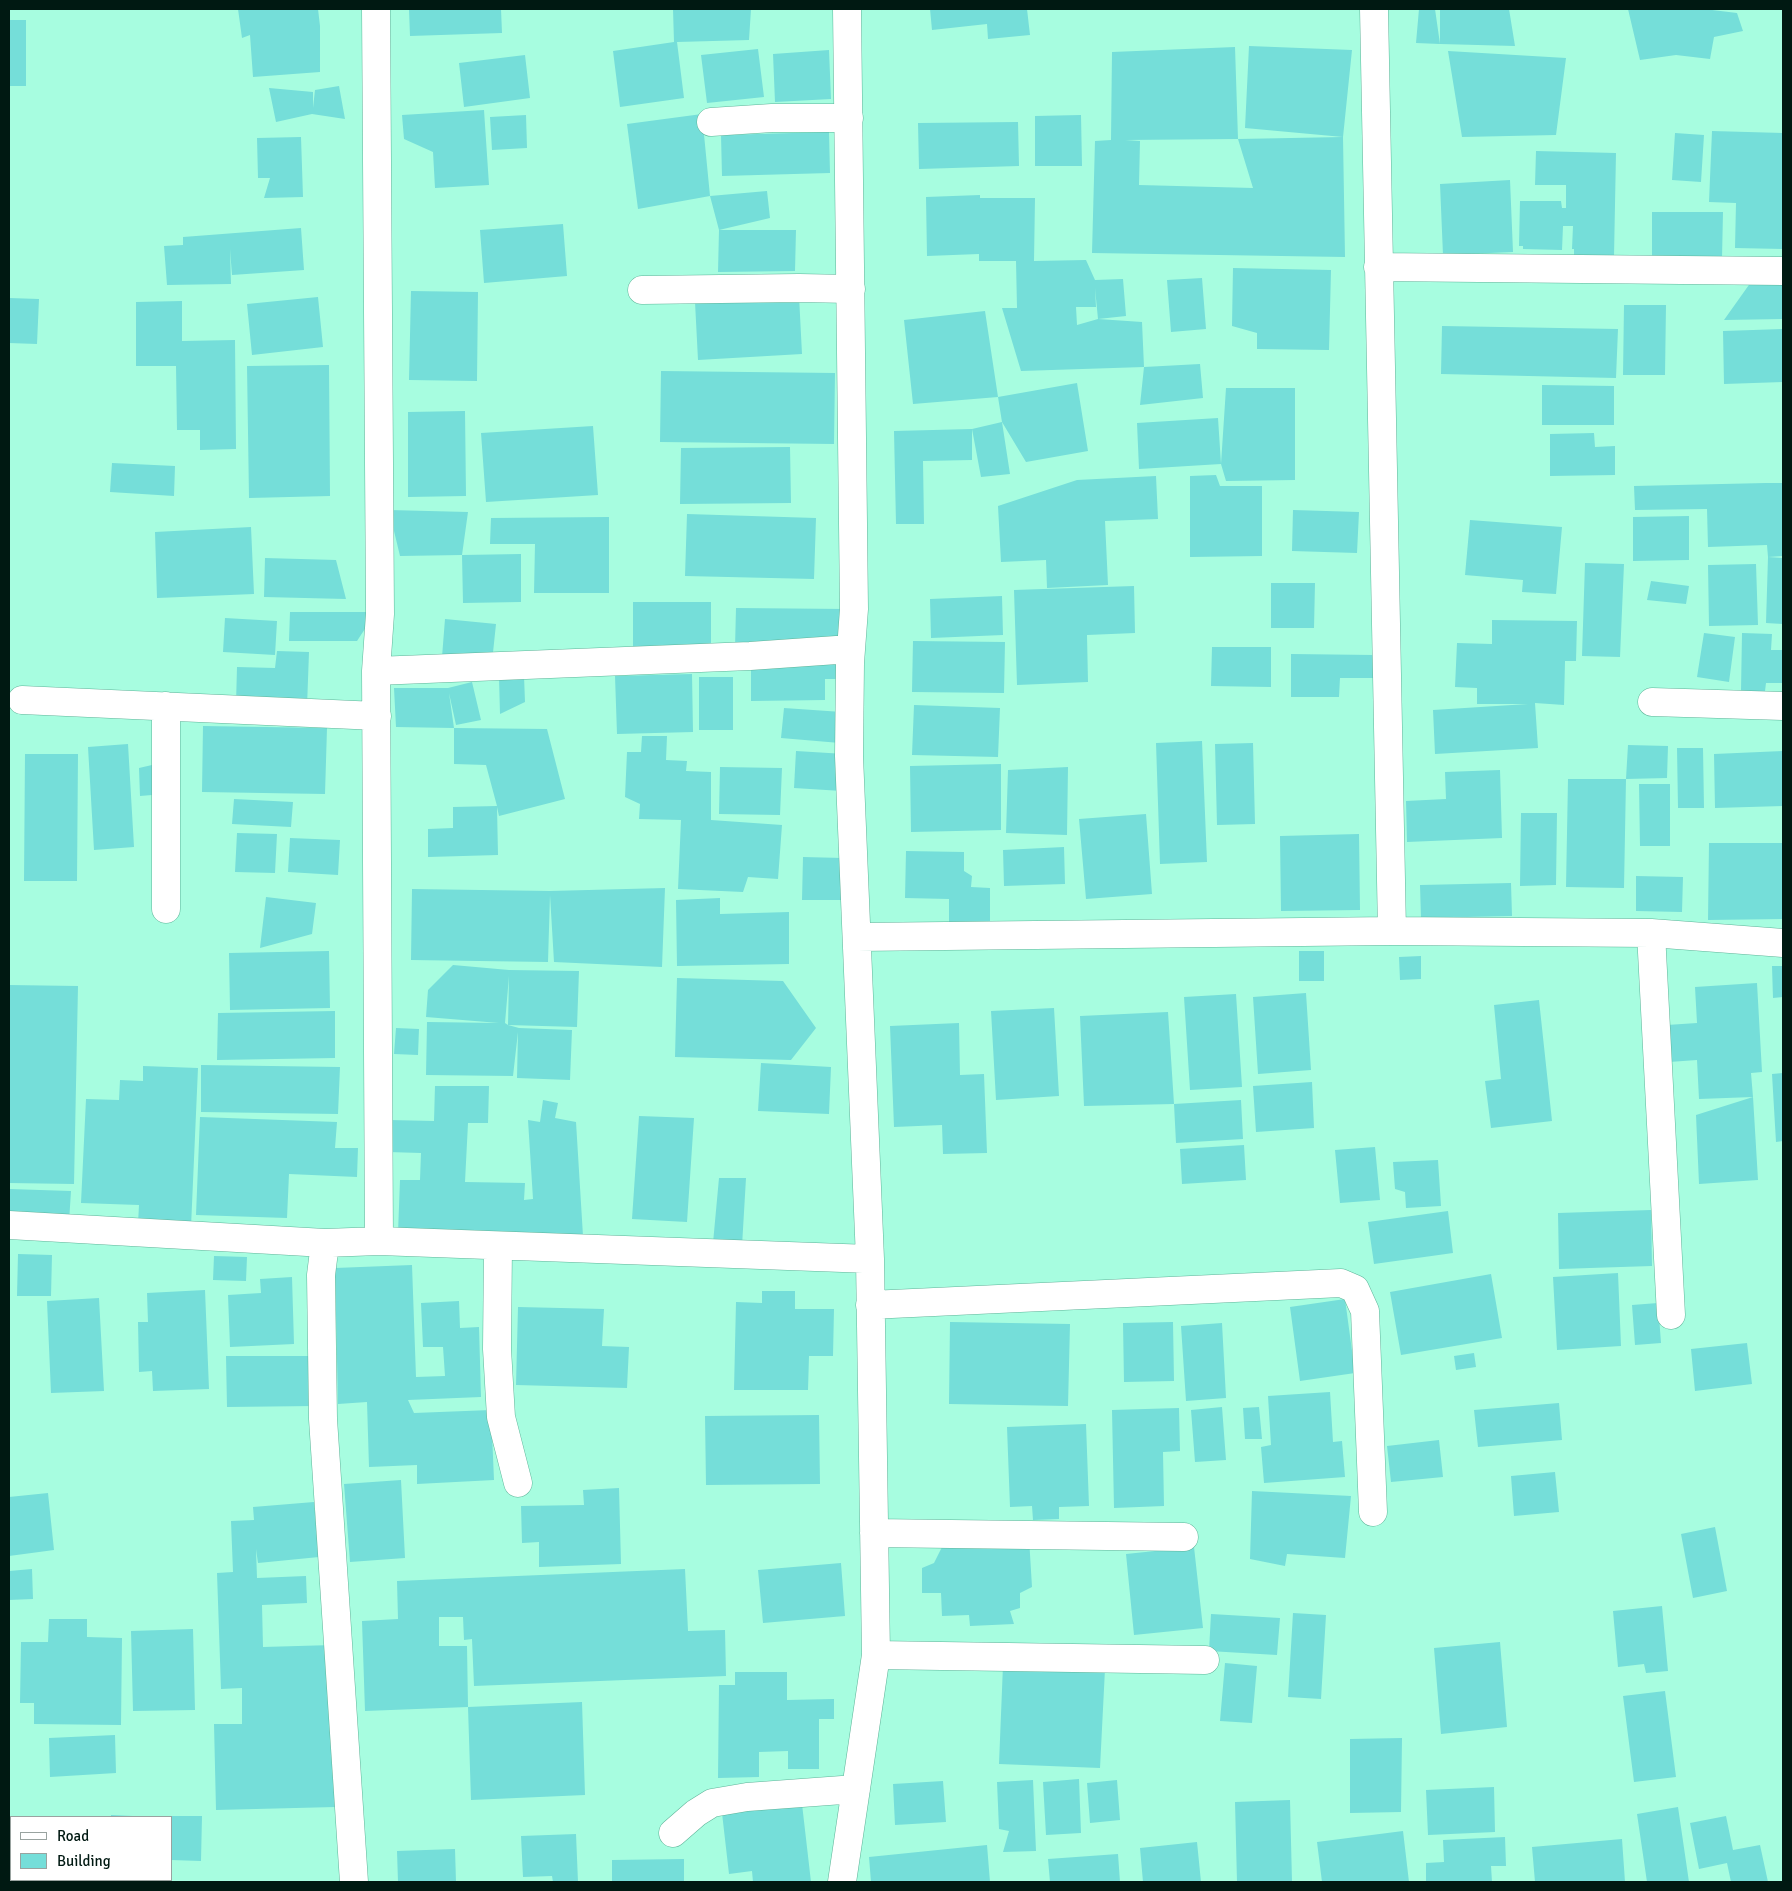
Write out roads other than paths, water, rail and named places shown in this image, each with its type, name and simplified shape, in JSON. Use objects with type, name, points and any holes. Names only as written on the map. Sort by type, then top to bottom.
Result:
[{"type":"street","points":[[376,9],[380,614],[376,671],[379,1241]]},
{"type":"street","points":[[842,1882],[876,1655],[870,1260],[849,756],[851,649],[854,609],[847,9]]},
{"type":"street","points":[[1374,9],[1392,931]]},
{"type":"street","points":[[710,122],[772,118],[849,118]]},
{"type":"street","points":[[1378,267],[1783,271]]},
{"type":"street","points":[[642,290],[851,289]]},
{"type":"street","points":[[376,671],[750,656],[851,649]]},
{"type":"street","points":[[22,700],[376,716]]},
{"type":"street","points":[[1652,702],[1783,706]]},
{"type":"street","points":[[166,706],[166,909]]},
{"type":"street","points":[[856,937],[1392,931],[1651,933],[1783,943]]},
{"type":"street","points":[[1651,933],[1671,1315]]},
{"type":"street","points":[[9,1225],[325,1243],[379,1241],[870,1260]]},
{"type":"street","points":[[325,1243],[321,1274],[323,1419],[354,1882]]},
{"type":"street","points":[[498,1246],[496,1349],[501,1417],[518,1483]]},
{"type":"street","points":[[870,1305],[1341,1283],[1355,1289],[1365,1311],[1373,1512]]},
{"type":"street","points":[[874,1533],[1184,1538]]},
{"type":"street","points":[[876,1655],[1205,1660]]},
{"type":"street","points":[[673,1833],[696,1813],[712,1803],[747,1797],[856,1788]]}]
